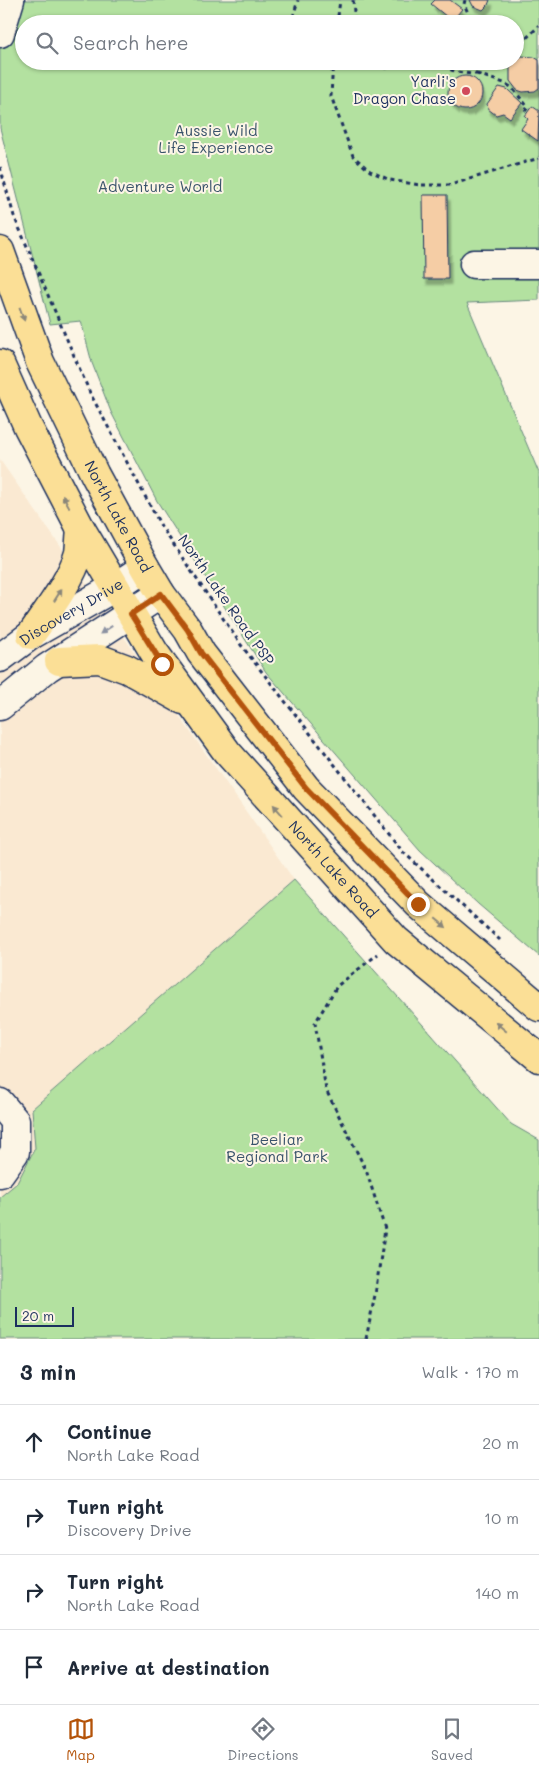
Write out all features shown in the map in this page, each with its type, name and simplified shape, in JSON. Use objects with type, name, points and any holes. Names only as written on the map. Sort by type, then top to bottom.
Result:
[{"type":"main road","name":"North Lake Road","points":[[0,251],[40,362],[95,475],[161,594],[188,630],[201,653],[306,788],[418,904],[539,1007]]},
{"type":"main road","name":"North Lake Road","points":[[0,364],[28,427],[81,529],[154,652],[227,752],[396,940],[539,1058]]},
{"type":"main road","points":[[31,635],[62,588],[74,564],[79,552],[81,529]]},
{"type":"main road","points":[[59,661],[100,659],[118,665],[149,680],[193,706]]},
{"type":"street","points":[[0,33],[10,0]]},
{"type":"street","points":[[474,264],[539,264]]},
{"type":"street","name":"Discovery Drive","points":[[0,658],[31,635],[115,587],[145,567]]},
{"type":"street","name":"Discovery Drive","points":[[0,706],[59,661],[161,594]]},
{"type":"street","points":[[0,1103],[15,1121],[15,1152],[0,1173]]},
{"type":"path","points":[[294,15],[298,0]]},
{"type":"path","points":[[338,15],[340,0]]},
{"type":"path","points":[[353,0],[354,15]]},
{"type":"path","points":[[465,0],[464,4],[469,15]]},
{"type":"path","points":[[524,40],[539,26]]},
{"type":"path","points":[[332,70],[331,96],[353,156],[370,171],[390,180],[420,185],[450,185],[539,158]]},
{"type":"path","points":[[454,70],[468,74],[477,74],[511,87],[528,107],[524,111]]},
{"type":"path","points":[[477,74],[479,70]]},
{"type":"path","name":"North Lake Road PSP","points":[[0,167],[14,216],[90,393],[161,526],[241,645],[403,852],[503,944]]},
{"type":"path","points":[[366,1339],[385,1229],[366,1170],[326,1090],[315,1023],[337,986],[396,940]]},
{"type":"shaded area","points":[[0,460],[294,880],[32,1109],[35,1148],[17,1183],[0,1197]]},
{"type":"green space","points":[[0,0],[539,0],[539,300],[467,303],[539,473],[539,956],[478,904],[420,850],[266,672],[157,501],[111,412],[92,363],[81,321],[50,324],[0,128]]},
{"type":"green space","name":"Beeliar Regional Park","points":[[294,880],[511,1124],[539,1140],[539,1339],[0,1339],[0,1197],[17,1183],[35,1148],[32,1109]]},
{"type":"building","points":[[435,0],[450,0],[462,9],[457,15],[445,15],[431,4]]},
{"type":"building","points":[[470,0],[490,0],[483,10],[473,6]]},
{"type":"building","points":[[524,56],[534,57],[539,60],[539,88],[535,91],[523,92],[517,90],[510,81],[510,70],[524,70]]},
{"type":"building","name":"Yarli's Dragon Chase","points":[[465,76],[472,77],[477,81],[481,86],[481,100],[477,105],[472,109],[465,110],[458,109],[453,105],[449,100],[448,93],[449,86],[453,81],[458,77]]},
{"type":"building","points":[[499,87],[507,89],[522,103],[510,118],[503,113],[496,115],[488,109],[487,104]]},
{"type":"building","points":[[532,106],[539,111],[538,141],[521,129],[528,119],[525,116]]},
{"type":"building","points":[[423,195],[447,195],[448,279],[424,279]]},
{"type":"place","name":"Yarli's Dragon Chase","points":[[466,91]]},
{"type":"route","points":[[162,664],[131,614],[161,594],[188,630],[201,653],[306,788],[418,904]]},
{"type":"park label","name":"Aussie Wild Life Experience","points":[[216,140]]},
{"type":"park label","name":"Adventure World","points":[[160,187]]}]
